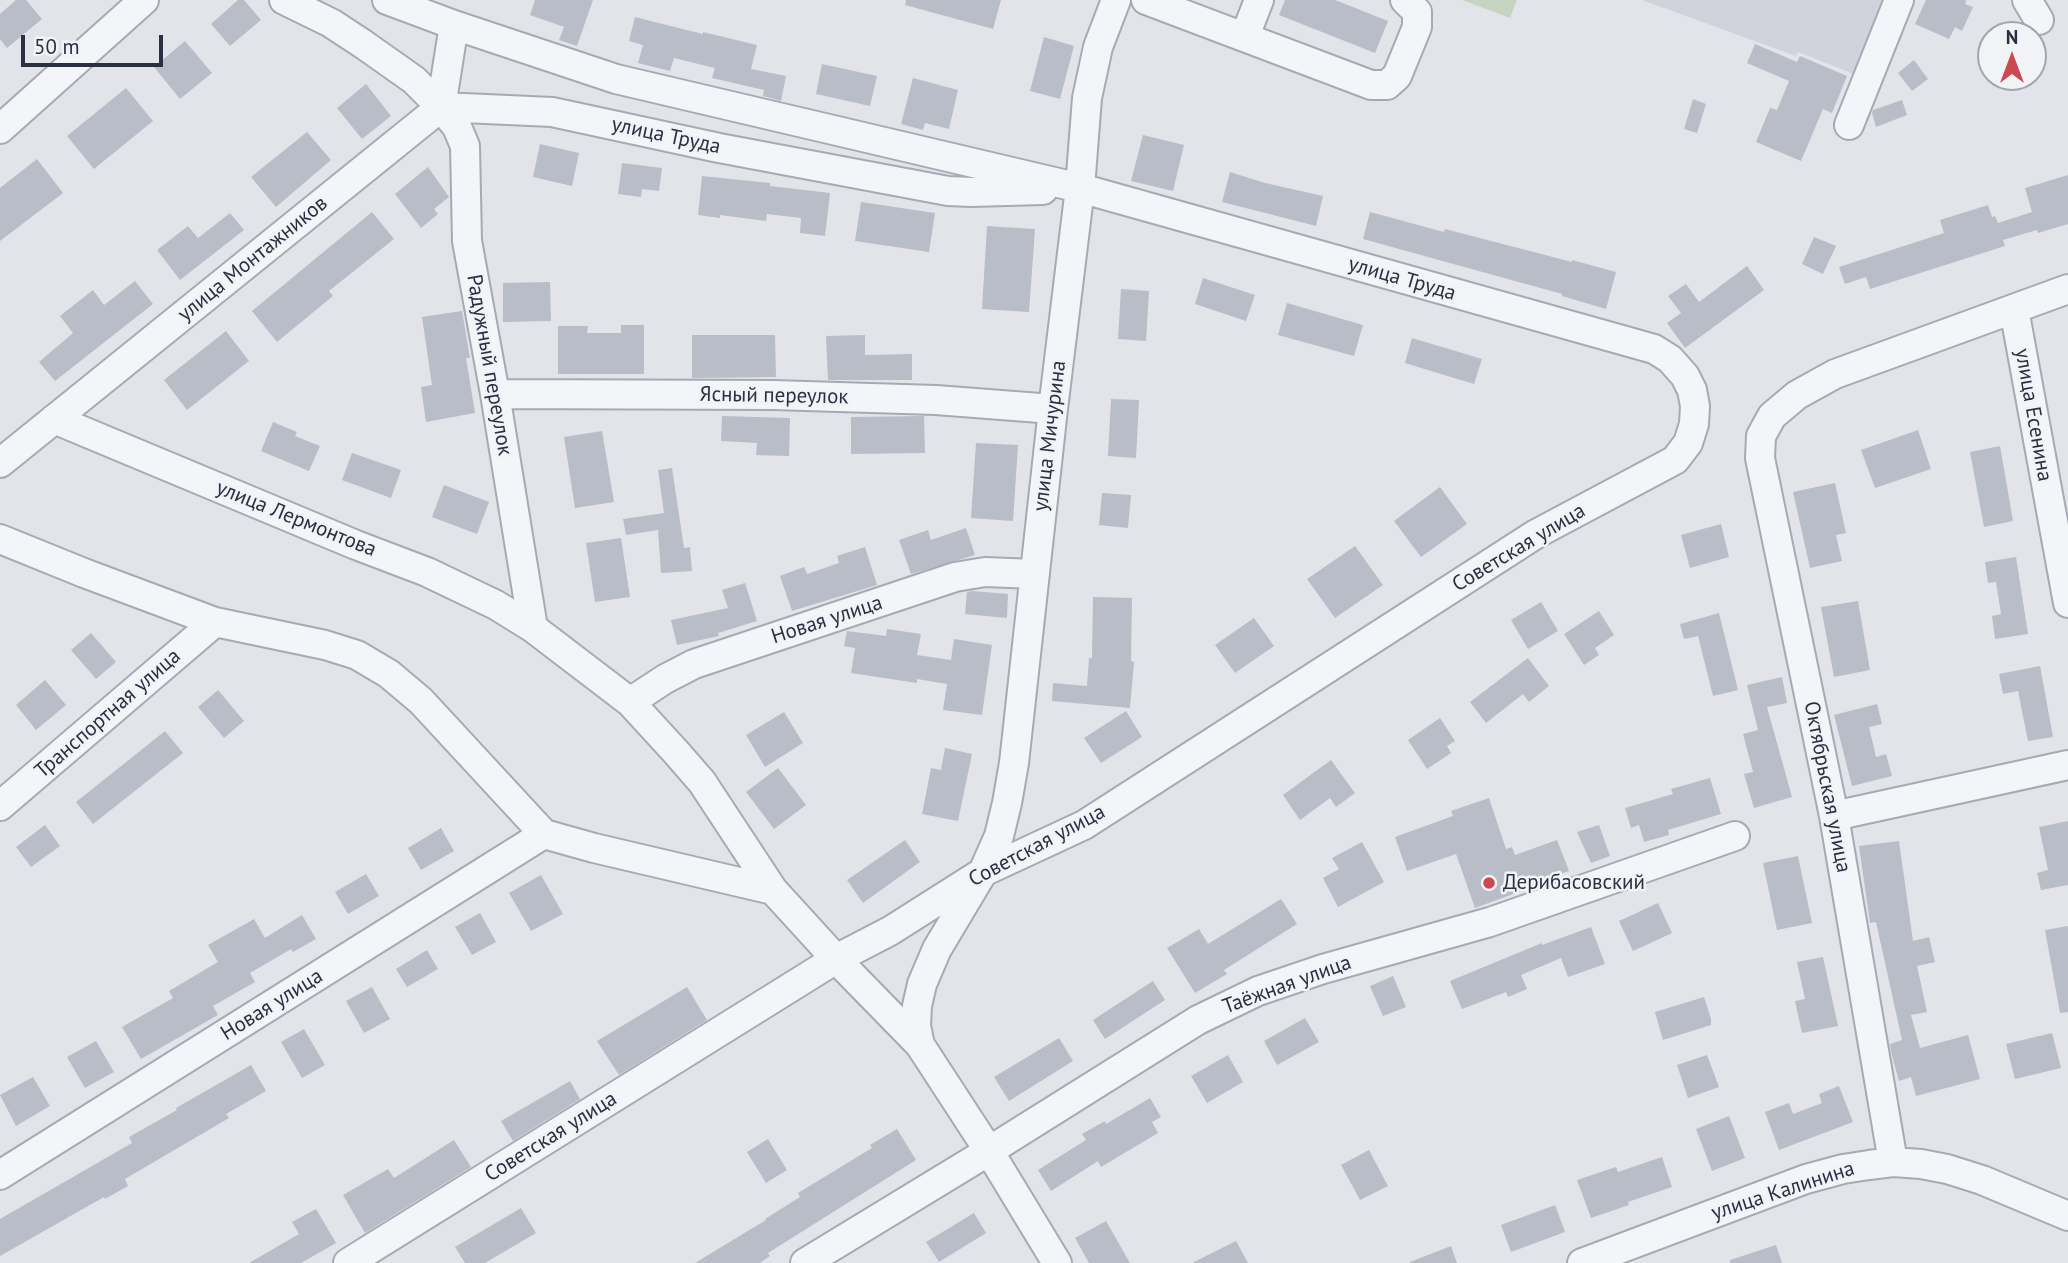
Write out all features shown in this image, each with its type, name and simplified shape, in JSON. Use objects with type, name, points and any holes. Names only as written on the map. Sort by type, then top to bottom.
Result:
[{"type":"street","points":[[0,130],[144,0]]},
{"type":"street","points":[[284,0],[331,23],[363,44],[414,80],[441,107]]},
{"type":"street","name":"улица Труда","points":[[387,0],[616,79],[1080,188],[1654,349],[1670,359],[1685,376],[1695,405]]},
{"type":"street","name":"улица Мичурина","points":[[920,1045],[916,1026],[922,984],[937,949],[983,872],[999,835],[1014,764],[1080,188],[1087,98],[1098,47],[1116,0]]},
{"type":"street","points":[[1146,0],[1371,85],[1387,85],[1397,76],[1418,27],[1418,12],[1405,0]]},
{"type":"street","points":[[1245,36],[1259,0]]},
{"type":"street","points":[[1849,125],[1899,0]]},
{"type":"street","points":[[441,107],[454,24]]},
{"type":"street","name":"улица Труда","points":[[441,107],[552,112],[719,148],[948,191],[1080,188]]},
{"type":"street","name":"Радужный переулок","points":[[441,107],[457,127],[465,146],[467,241],[533,628]]},
{"type":"street","name":"улица Монтажников","points":[[0,463],[441,107]]},
{"type":"street","points":[[2014,309],[2068,289]]},
{"type":"street","name":"Октябрьская улица","points":[[1893,1162],[1834,816],[1760,458],[1761,436],[1772,416],[1797,394],[1835,374],[2014,309]]},
{"type":"street","name":"улица Есенина","points":[[2014,309],[2068,603]]},
{"type":"street","name":"Ясный переулок","points":[[495,394],[936,400],[1053,409]]},
{"type":"street","name":"Советская улица","points":[[348,1263],[836,960],[983,872],[1084,824],[1536,534],[1675,460],[1688,443],[1694,424],[1695,405]]},
{"type":"street","name":"улица Лермонтова","points":[[54,419],[427,572],[496,605],[533,628],[630,702],[702,782],[773,890],[836,960],[920,1045],[1057,1263]]},
{"type":"street","points":[[0,539],[215,622],[325,645],[357,655],[389,674],[421,701],[544,834],[773,890]]},
{"type":"street","name":"Новая улица","points":[[630,702],[665,678],[694,664],[955,577],[985,572],[1035,574]]},
{"type":"street","name":"Транспортная улица","points":[[0,806],[215,622]]},
{"type":"street","points":[[1834,816],[2068,765]]},
{"type":"street","name":"Новая улица","points":[[0,1175],[544,834]]},
{"type":"street","name":"Таёжная улица","points":[[806,1263],[1198,1020],[1258,991],[1323,969],[1490,922],[1735,835]]},
{"type":"street","name":"улица Калинина","points":[[1581,1263],[1806,1179],[1843,1169],[1893,1162],[1947,1169],[1982,1180],[2068,1216]]},
{"type":"shaded area","points":[[1642,0],[1885,0],[1854,74],[1798,52],[1796,56]]},
{"type":"green space","points":[[1462,0],[1517,0],[1510,18]]},
{"type":"building","points":[[16,0],[26,0],[42,19],[7,48],[0,39],[0,14]]},
{"type":"building","points":[[238,0],[244,0],[261,20],[230,46],[211,24]]},
{"type":"building","points":[[535,0],[593,0],[577,46],[559,40],[564,27],[530,15]]},
{"type":"building","points":[[906,0],[1001,0],[993,29],[905,5]]},
{"type":"building","points":[[1285,0],[1335,0],[1388,21],[1375,53],[1279,15]]},
{"type":"building","points":[[1926,0],[1966,0],[1965,4],[1973,7],[1962,31],[1955,27],[1949,39],[1915,24]]},
{"type":"building","points":[[635,17],[757,45],[751,69],[786,76],[781,101],[763,96],[764,90],[712,78],[715,68],[674,58],[670,71],[638,63],[643,45],[629,41]]},
{"type":"building","points":[[1044,37],[1074,46],[1060,99],[1030,91]]},
{"type":"building","points":[[185,41],[212,73],[180,99],[154,67]]},
{"type":"building","points":[[1755,44],[1797,62],[1800,56],[1847,76],[1832,113],[1823,109],[1801,161],[1756,142],[1770,108],[1777,110],[1789,81],[1747,63]]},
{"type":"building","points":[[1914,60],[1928,79],[1912,91],[1898,73]]},
{"type":"building","points":[[822,64],[877,76],[870,106],[816,94]]},
{"type":"building","points":[[913,78],[958,90],[949,129],[925,123],[923,130],[901,124]]},
{"type":"building","points":[[366,84],[391,116],[362,139],[337,108]]},
{"type":"building","points":[[126,88],[153,121],[94,169],[67,136]]},
{"type":"building","points":[[1693,99],[1706,104],[1697,133],[1684,129]]},
{"type":"building","points":[[1902,100],[1907,115],[1876,127],[1873,110]]},
{"type":"building","points":[[307,132],[331,160],[276,207],[251,177]]},
{"type":"building","points":[[1143,135],[1184,145],[1173,191],[1131,181]]},
{"type":"building","points":[[540,144],[579,153],[572,186],[533,177]]},
{"type":"building","points":[[37,159],[63,193],[0,241],[0,188]]},
{"type":"building","points":[[622,163],[662,168],[659,191],[642,189],[641,197],[618,194]]},
{"type":"building","points":[[428,167],[449,197],[434,209],[438,214],[421,228],[395,194]]},
{"type":"building","points":[[1230,172],[1323,196],[1316,226],[1222,202]]},
{"type":"building","points":[[2068,175],[2068,224],[2003,240],[2005,246],[1870,289],[1866,277],[1845,284],[1839,267],[1944,233],[1940,220],[1988,205],[1992,217],[1995,216],[1998,223],[2032,212],[2025,188]]},
{"type":"building","points":[[702,176],[830,193],[825,236],[800,233],[801,218],[767,214],[766,221],[698,215]]},
{"type":"building","points":[[861,202],[935,213],[929,252],[855,241]]},
{"type":"building","points":[[372,212],[394,239],[329,291],[333,296],[277,342],[252,311]]},
{"type":"building","points":[[1370,212],[1616,272],[1606,309],[1562,294],[1363,239]]},
{"type":"building","points":[[230,213],[244,230],[180,280],[157,250],[188,226],[198,238]]},
{"type":"building","points":[[987,226],[1035,229],[1029,312],[982,309]]},
{"type":"building","points":[[1814,237],[1836,246],[1823,274],[1802,264]]},
{"type":"building","points":[[1747,266],[1764,290],[1685,348],[1667,323],[1681,313],[1668,296],[1686,284],[1699,302]]},
{"type":"building","points":[[1203,278],[1255,295],[1246,321],[1195,304]]},
{"type":"building","points":[[135,281],[153,304],[55,381],[39,362],[73,333],[60,316],[93,290],[104,305]]},
{"type":"building","points":[[550,282],[551,321],[503,322],[503,283]]},
{"type":"building","points":[[1121,289],[1149,291],[1146,341],[1118,339]]},
{"type":"building","points":[[1287,303],[1363,325],[1354,356],[1278,335]]},
{"type":"building","points":[[462,311],[475,413],[426,422],[421,387],[432,385],[422,317]]},
{"type":"building","points":[[621,325],[644,325],[644,374],[558,374],[558,326],[588,326],[587,333],[621,333]]},
{"type":"building","points":[[226,331],[249,361],[187,410],[164,380]]},
{"type":"building","points":[[692,335],[775,335],[776,377],[692,378]]},
{"type":"building","points":[[865,335],[865,355],[912,354],[912,380],[828,380],[826,336]]},
{"type":"building","points":[[1412,338],[1482,359],[1474,384],[1405,363]]},
{"type":"building","points":[[1111,399],[1139,400],[1136,458],[1108,456]]},
{"type":"building","points":[[722,416],[790,418],[789,456],[756,455],[757,443],[721,441]]},
{"type":"building","points":[[924,416],[925,453],[851,454],[851,417]]},
{"type":"building","points":[[273,422],[297,432],[295,436],[320,446],[309,471],[261,451]]},
{"type":"building","points":[[1918,430],[1931,469],[1875,488],[1861,450]]},
{"type":"building","points":[[602,431],[614,502],[575,508],[564,437]]},
{"type":"building","points":[[976,443],[1018,445],[1013,521],[971,518]]},
{"type":"building","points":[[2000,446],[2013,521],[1984,527],[1970,452]]},
{"type":"building","points":[[352,453],[401,470],[391,498],[342,480]]},
{"type":"building","points":[[672,468],[684,548],[690,547],[692,571],[661,573],[658,530],[626,535],[623,519],[664,513],[658,470]]},
{"type":"building","points":[[1835,483],[1846,533],[1836,535],[1842,561],[1810,568],[1793,492]]},
{"type":"building","points":[[444,485],[489,502],[477,534],[432,517]]},
{"type":"building","points":[[1440,487],[1467,524],[1421,557],[1394,521]]},
{"type":"building","points":[[1102,493],[1131,495],[1128,528],[1099,525]]},
{"type":"building","points":[[1721,524],[1729,557],[1690,568],[1681,535]]},
{"type":"building","points":[[966,528],[975,555],[911,574],[899,540],[928,530],[931,540]]},
{"type":"building","points":[[621,538],[630,597],[595,602],[586,543]]},
{"type":"building","points":[[1355,546],[1383,585],[1335,618],[1307,579]]},
{"type":"building","points":[[865,547],[877,585],[792,611],[780,576],[804,567],[807,574],[839,563],[837,556]]},
{"type":"building","points":[[2016,557],[2028,634],[1995,639],[1992,616],[2001,614],[1996,582],[1988,583],[1985,562]]},
{"type":"building","points":[[745,583],[757,621],[718,633],[719,636],[677,645],[671,620],[728,608],[722,590]]},
{"type":"building","points":[[967,592],[1008,594],[1007,618],[965,614]]},
{"type":"building","points":[[1093,597],[1132,598],[1131,661],[1134,662],[1130,708],[1052,701],[1053,683],[1087,686],[1089,658],[1092,658]]},
{"type":"building","points":[[1858,601],[1870,670],[1834,677],[1821,607]]},
{"type":"building","points":[[1541,602],[1558,631],[1528,649],[1511,620]]},
{"type":"building","points":[[1599,611],[1614,635],[1595,648],[1599,655],[1584,665],[1564,634]]},
{"type":"building","points":[[1719,613],[1738,690],[1713,696],[1698,636],[1684,639],[1680,624]]},
{"type":"building","points":[[1254,618],[1274,646],[1235,673],[1215,645]]},
{"type":"building","points":[[887,629],[921,634],[917,655],[951,660],[954,639],[992,645],[982,715],[943,710],[947,684],[917,679],[917,683],[851,673],[855,648],[844,646],[847,631],[886,636]]},
{"type":"building","points":[[91,633],[116,662],[96,679],[71,650]]},
{"type":"building","points":[[1528,658],[1549,686],[1529,702],[1523,694],[1486,723],[1470,702]]},
{"type":"building","points":[[2040,666],[2053,737],[2028,741],[2018,691],[2003,694],[1999,674]]},
{"type":"building","points":[[1782,677],[1787,703],[1767,707],[1792,797],[1754,808],[1744,774],[1753,772],[1743,734],[1758,730],[1747,685]]},
{"type":"building","points":[[45,680],[66,705],[36,730],[16,705]]},
{"type":"building","points":[[218,690],[244,721],[224,738],[198,707]]},
{"type":"building","points":[[1877,704],[1882,724],[1869,727],[1876,757],[1886,754],[1892,776],[1852,786],[1834,715]]},
{"type":"building","points":[[1126,711],[1142,737],[1101,763],[1084,738]]},
{"type":"building","points":[[784,712],[803,743],[765,767],[746,735]]},
{"type":"building","points":[[1440,718],[1455,741],[1447,746],[1451,753],[1427,769],[1408,740]]},
{"type":"building","points":[[165,731],[183,753],[93,824],[76,802]]},
{"type":"building","points":[[945,748],[972,754],[958,821],[922,814],[931,768],[941,770]]},
{"type":"building","points":[[1331,760],[1355,793],[1336,807],[1330,798],[1300,820],[1283,795]]},
{"type":"building","points":[[778,768],[806,805],[774,829],[746,792]]},
{"type":"building","points":[[1710,778],[1721,814],[1668,830],[1669,835],[1644,842],[1639,825],[1631,828],[1625,808],[1673,794],[1671,789]]},
{"type":"building","points":[[1489,798],[1506,849],[1512,847],[1515,855],[1557,840],[1569,871],[1475,908],[1456,854],[1407,871],[1395,837],[1453,816],[1451,811]]},
{"type":"building","points":[[2068,821],[2068,885],[2041,890],[2037,873],[2048,870],[2039,827]]},
{"type":"building","points":[[45,825],[60,846],[31,867],[16,847]]},
{"type":"building","points":[[1599,825],[1610,856],[1591,863],[1577,832]]},
{"type":"building","points":[[441,828],[454,851],[421,870],[408,848]]},
{"type":"building","points":[[905,840],[920,862],[863,903],[847,880]]},
{"type":"building","points":[[1899,841],[1913,941],[1929,937],[1935,962],[1917,966],[1927,1012],[1911,1015],[1920,1048],[1968,1035],[1980,1079],[1916,1096],[1911,1077],[1899,1081],[1891,1052],[1890,1044],[1902,1040],[1876,922],[1870,923],[1859,846]]},
{"type":"building","points":[[1362,842],[1384,882],[1338,907],[1323,878],[1339,869],[1332,858]]},
{"type":"building","points":[[1798,856],[1812,923],[1777,930],[1763,863]]},
{"type":"building","points":[[366,874],[379,896],[348,914],[335,892]]},
{"type":"building","points":[[541,875],[563,914],[531,931],[509,893]]},
{"type":"building","points":[[1281,899],[1297,924],[1224,970],[1227,974],[1195,993],[1167,948],[1199,929],[1208,944]]},
{"type":"building","points":[[1658,903],[1672,933],[1633,951],[1619,921]]},
{"type":"building","points":[[480,913],[496,942],[472,955],[455,927]]},
{"type":"building","points":[[302,915],[316,939],[293,952],[291,949],[250,973],[255,982],[213,1006],[218,1015],[141,1059],[122,1027],[173,998],[169,991],[218,962],[208,945],[254,919],[265,938]]},
{"type":"building","points":[[2068,926],[2068,1012],[2060,1013],[2045,930]]},
{"type":"building","points":[[1591,927],[1605,964],[1568,977],[1561,958],[1521,975],[1527,989],[1508,997],[1506,992],[1462,1009],[1450,981],[1542,943]]},
{"type":"building","points":[[427,950],[438,969],[407,987],[396,969]]},
{"type":"building","points":[[1823,957],[1838,1026],[1802,1033],[1795,1001],[1805,999],[1797,962]]},
{"type":"building","points":[[1393,976],[1406,1007],[1383,1016],[1370,986]]},
{"type":"building","points":[[1153,981],[1165,1000],[1105,1039],[1093,1020]]},
{"type":"building","points":[[372,987],[390,1019],[364,1033],[346,1001]]},
{"type":"building","points":[[687,987],[707,1020],[619,1075],[597,1041]]},
{"type":"building","points":[[1704,997],[1711,1025],[1663,1040],[1655,1012]]},
{"type":"building","points":[[1305,1018],[1319,1042],[1277,1065],[1264,1041]]},
{"type":"building","points":[[304,1029],[325,1065],[302,1078],[281,1042]]},
{"type":"building","points":[[2052,1033],[2061,1068],[2015,1079],[2006,1044]]},
{"type":"building","points":[[1059,1038],[1073,1061],[1009,1101],[994,1077]]},
{"type":"building","points":[[96,1041],[114,1072],[85,1088],[67,1057]]},
{"type":"building","points":[[1228,1055],[1243,1082],[1207,1103],[1191,1076]]},
{"type":"building","points":[[1707,1055],[1719,1087],[1688,1098],[1677,1065]]},
{"type":"building","points":[[251,1065],[266,1091],[226,1114],[229,1118],[125,1179],[128,1186],[0,1256],[0,1219],[132,1143],[129,1137]]},
{"type":"building","points":[[33,1077],[50,1106],[16,1126],[0,1095]]},
{"type":"building","points":[[570,1081],[580,1099],[513,1141],[501,1121]]},
{"type":"building","points":[[1839,1086],[1853,1122],[1779,1150],[1765,1112],[1789,1103],[1793,1114],[1822,1103],[1819,1094]]},
{"type":"building","points":[[1150,1098],[1161,1117],[1152,1122],[1158,1133],[1101,1167],[1098,1161],[1051,1191],[1038,1170],[1086,1140],[1082,1134],[1105,1121],[1106,1124]]},
{"type":"building","points":[[1729,1116],[1745,1158],[1712,1171],[1696,1129]]},
{"type":"building","points":[[897,1129],[916,1160],[768,1253],[770,1256],[760,1263],[695,1263],[766,1220],[800,1197],[798,1193],[872,1148],[870,1145]]},
{"type":"building","points":[[768,1139],[787,1170],[766,1183],[747,1152]]},
{"type":"building","points":[[454,1140],[471,1167],[365,1233],[343,1195],[388,1169],[394,1178]]},
{"type":"building","points":[[1369,1150],[1388,1186],[1360,1200],[1341,1165]]},
{"type":"building","points":[[1662,1157],[1672,1187],[1591,1218],[1577,1180],[1616,1167],[1618,1172]]},
{"type":"building","points":[[1555,1205],[1565,1232],[1511,1252],[1501,1225]]},
{"type":"building","points":[[521,1208],[536,1233],[485,1263],[465,1263],[455,1247]]},
{"type":"building","points":[[316,1209],[336,1243],[301,1263],[249,1263],[299,1234],[292,1222]]},
{"type":"building","points":[[974,1213],[986,1233],[939,1262],[926,1242]]},
{"type":"building","points":[[1106,1221],[1130,1263],[1089,1263],[1075,1238]]},
{"type":"building","points":[[1236,1241],[1248,1263],[1192,1263]]},
{"type":"building","points":[[1776,1245],[1782,1263],[1730,1263],[1730,1260]]},
{"type":"building","points":[[1451,1246],[1457,1263],[1410,1263],[1410,1262]]},
{"type":"place","name":"Дерибасовский","points":[[1489,883]]}]
